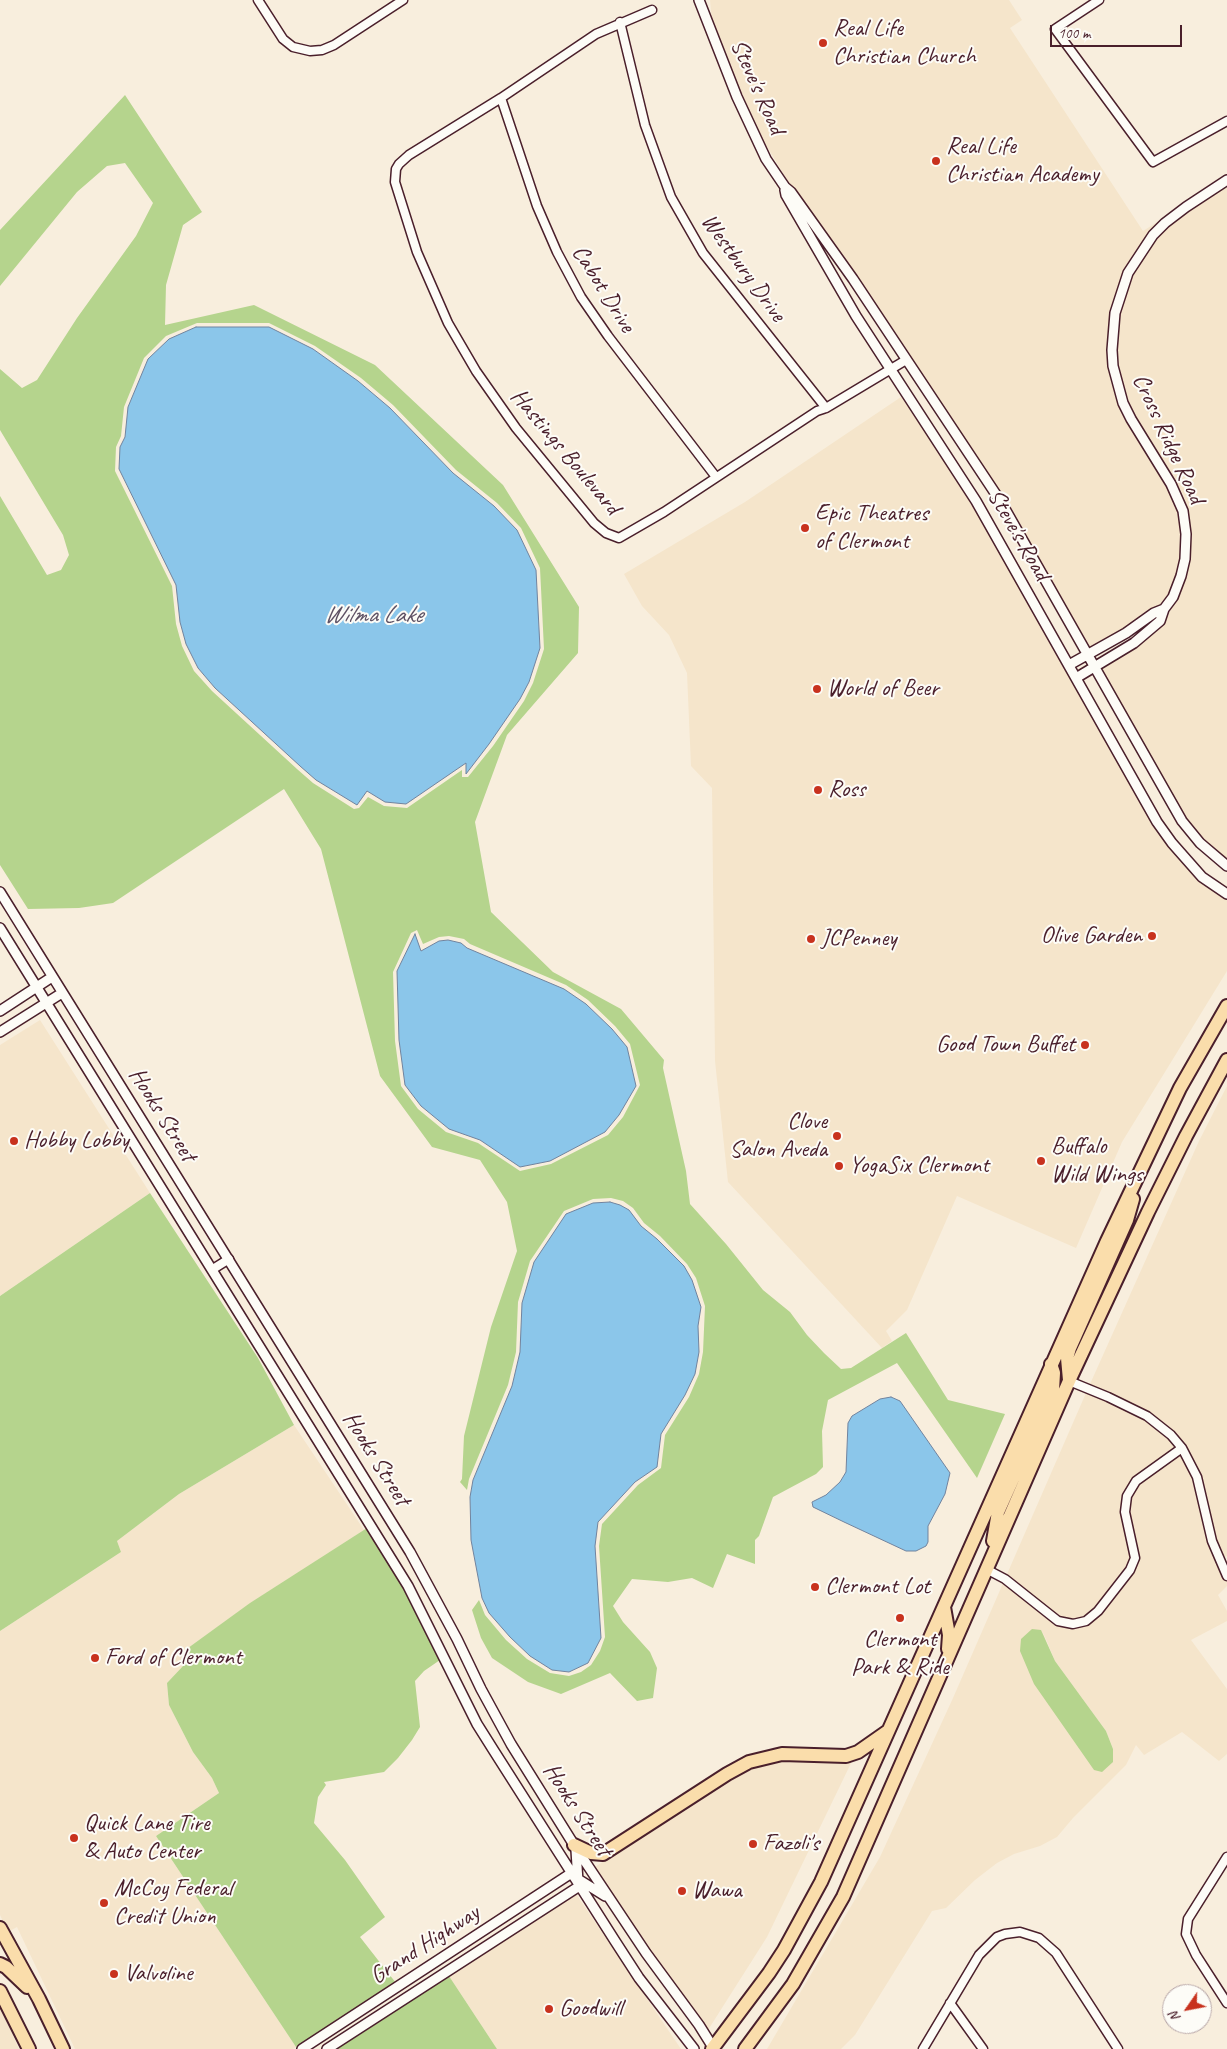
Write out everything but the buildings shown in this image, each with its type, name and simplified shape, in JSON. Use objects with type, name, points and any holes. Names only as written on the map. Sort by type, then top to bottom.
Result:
[{"type":"highway","points":[[713,2049],[754,1995],[784,1950],[821,1882],[1051,1364],[1141,1167],[1180,1088],[1227,1006]]},
{"type":"highway","points":[[746,2049],[793,1984],[843,1897],[1069,1381],[1152,1204],[1227,1060]]},
{"type":"highway","points":[[1069,1381],[1067,1358],[1070,1348],[1127,1220],[1141,1167]]},
{"type":"highway","points":[[988,1566],[998,1512],[1053,1390],[1054,1373],[1051,1364]]},
{"type":"highway","points":[[944,1606],[948,1635],[947,1656]]},
{"type":"highway","points":[[574,1845],[591,1853],[603,1854],[727,1774],[749,1762],[782,1754],[846,1756],[870,1746],[890,1729]]},
{"type":"highway","points":[[0,1928],[4,1940],[39,1999],[63,2049]]},
{"type":"highway","points":[[0,1964],[17,1976],[39,1999]]},
{"type":"highway","points":[[0,1991],[29,2049]]},
{"type":"street","points":[[258,0],[283,39],[294,47],[310,51],[322,50],[334,45],[403,0]]},
{"type":"street","name":"Steve's Road","points":[[699,0],[737,97],[766,159],[841,263],[1001,502],[1182,821],[1200,844],[1227,866]]},
{"type":"street","points":[[1099,0],[1055,29],[1153,162],[1227,121]]},
{"type":"street","points":[[501,98],[596,34],[620,22],[652,10]]},
{"type":"street","name":"Westbury Drive","points":[[620,22],[645,125],[671,197],[703,253],[826,408]]},
{"type":"street","name":"Hastings Boulevard","points":[[501,98],[453,127],[399,164],[394,174],[395,182],[417,252],[448,323],[476,371],[516,428],[594,523],[606,533],[619,538],[649,521],[817,411],[826,408],[906,360]]},
{"type":"street","name":"Cabot Drive","points":[[501,98],[537,206],[557,252],[581,297],[608,336],[716,477]]},
{"type":"street","name":"Cross Ridge Road","points":[[1076,678],[1147,634],[1160,621],[1181,576],[1185,559],[1186,534],[1183,511],[1172,484],[1135,427],[1124,404],[1113,366],[1112,350],[1115,313],[1128,273],[1153,235],[1186,207],[1227,180]]},
{"type":"street","name":"Steve's Road","points":[[785,187],[786,195],[846,298],[976,501],[1157,822],[1172,843],[1202,877],[1227,894]]},
{"type":"street","points":[[1069,665],[1126,633],[1154,613],[1164,609]]},
{"type":"street","name":"Hooks Street","points":[[0,892],[410,1552],[506,1735],[574,1845],[646,1953],[699,2025],[713,2049]]},
{"type":"street","name":"Hooks Street","points":[[0,928],[408,1586],[477,1724],[639,1978],[694,2049]]},
{"type":"street","points":[[0,1011],[52,977]]},
{"type":"street","points":[[0,1032],[62,993]]},
{"type":"street","points":[[213,1269],[229,1259]]},
{"type":"street","points":[[1069,1381],[1147,1416],[1166,1430],[1182,1448],[1197,1477],[1212,1541],[1227,1576]]},
{"type":"street","points":[[988,1566],[1058,1621],[1073,1624],[1086,1621],[1098,1610],[1127,1574],[1135,1558],[1125,1512],[1127,1496],[1136,1481],[1182,1448]]},
{"type":"street","points":[[574,1845],[577,1852],[575,1880],[603,1894],[615,1907]]},
{"type":"street","points":[[1227,1857],[1188,1919],[1186,1934],[1200,1961],[1227,2003]]},
{"type":"street","name":"Grand Highway","points":[[302,2049],[575,1880]]},
{"type":"street","name":"Grand Highway","points":[[327,2049],[575,1880]]},
{"type":"street","points":[[924,2049],[979,1955],[992,1941],[1005,1934],[1020,1932],[1039,1938],[1056,1953],[1118,2049]]},
{"type":"street","points":[[950,2003],[983,2049]]},
{"type":"shaded area","name":"Real Life Christian Academy","points":[[710,0],[1009,0],[1022,20],[1010,28],[1143,231],[1162,219],[1149,233],[1123,272],[1110,312],[1107,351],[1110,377],[1119,406],[1131,429],[1167,486],[1178,513],[1181,535],[1180,559],[1168,595],[1160,606],[1130,626],[1090,648],[1007,500],[926,380],[798,198],[754,125],[712,22]]},
{"type":"shaded area","points":[[1227,185],[1227,860],[1204,840],[1186,818],[1101,668],[1143,643],[1164,624],[1186,578],[1190,558],[1191,533],[1188,510],[1183,494],[1135,417],[1122,383],[1117,349],[1120,313],[1124,297],[1132,274],[1156,238],[1188,210]]},
{"type":"shaded area","points":[[901,397],[967,495],[1165,843],[1199,881],[1227,900],[1227,971],[1122,1142],[1076,1248],[957,1196],[907,1310],[886,1331],[892,1341],[882,1348],[728,1182],[715,1061],[712,788],[691,766],[687,673],[669,635],[642,606],[624,574],[745,502]]},
{"type":"shaded area","points":[[40,1020],[150,1193],[0,1296],[0,1045]]},
{"type":"shaded area","points":[[1227,1086],[1227,1556],[1218,1559],[1227,1575],[1227,1586],[1218,1595],[1227,1611],[1227,1621],[1191,1640],[1227,1689],[1227,1754],[1219,1761],[1182,1732],[1144,1755],[1136,1745],[1126,1765],[1073,1818],[1057,1837],[997,1863],[975,1880],[946,1908],[932,1911],[855,2035],[841,2049],[767,2049],[880,1857],[953,1698],[1086,1393],[1199,1141]],"holes":[[[1042,1630],[1055,1661],[1106,1731],[1113,1749],[1094,1770]]]},
{"type":"shaded area","points":[[294,1425],[364,1530],[251,1603],[188,1648],[183,1666],[167,1683],[169,1705],[193,1752],[212,1778],[219,1793],[156,1836],[296,2047],[293,2049],[75,2049],[17,1927],[8,1932],[0,1915],[0,1631],[121,1552],[117,1541],[179,1494]]},
{"type":"shaded area","points":[[781,1759],[853,1759],[767,1937],[708,2030],[650,1950],[595,1867],[733,1776],[751,1767]]},
{"type":"shaded area","points":[[576,1894],[681,2049],[497,2049],[449,1976]]},
{"type":"shaded area","points":[[0,2007],[19,2049],[0,2049]]},
{"type":"green space","points":[[125,95],[202,212],[183,225],[166,285],[165,325],[254,305],[375,365],[503,485],[579,607],[578,653],[507,735],[475,822],[491,912],[553,972],[621,1009],[664,1060],[663,1068],[686,1171],[690,1204],[726,1244],[763,1290],[790,1312],[807,1335],[824,1353],[841,1369],[851,1368],[906,1333],[948,1400],[1005,1414],[977,1478],[897,1363],[828,1400],[822,1431],[823,1467],[816,1474],[773,1497],[759,1536],[755,1540],[755,1564],[727,1554],[713,1588],[692,1578],[668,1582],[632,1579],[613,1606],[623,1622],[650,1652],[657,1668],[653,1698],[637,1701],[610,1673],[561,1694],[528,1682],[492,1658],[481,1638],[472,1610],[479,1600],[485,1615],[506,1640],[527,1659],[550,1673],[569,1676],[581,1672],[591,1665],[600,1651],[605,1637],[599,1546],[602,1524],[638,1485],[661,1468],[665,1435],[689,1397],[699,1374],[703,1352],[705,1306],[696,1278],[687,1264],[660,1236],[644,1223],[633,1208],[623,1201],[611,1198],[593,1199],[564,1211],[530,1261],[518,1302],[516,1352],[508,1385],[469,1479],[467,1490],[460,1482],[462,1479],[464,1436],[491,1327],[517,1251],[507,1202],[480,1160],[432,1147],[380,1076],[321,849],[284,789],[113,903],[79,908],[28,909],[0,865],[0,496],[47,575],[61,570],[69,555],[63,535],[0,430],[0,369],[22,388],[37,380],[77,318],[136,236],[153,203],[125,163],[107,166],[77,192],[0,286],[0,230]],"holes":[[[197,323],[269,323],[315,346],[361,378],[393,405],[456,470],[497,503],[521,528],[540,568],[544,649],[533,683],[524,701],[493,746],[468,777],[462,777],[462,770],[407,808],[384,806],[368,797],[359,808],[354,809],[313,783],[212,691],[194,671],[182,646],[176,624],[172,586],[115,471],[116,447],[121,436],[124,407],[144,358],[166,336]],[[417,930],[423,944],[439,937],[449,936],[464,939],[470,944],[566,985],[588,1000],[615,1026],[630,1044],[640,1085],[623,1117],[608,1135],[551,1164],[520,1171],[478,1143],[446,1132],[418,1109],[401,1086],[395,1041],[393,972],[411,933]]]},
{"type":"green space","points":[[150,1193],[258,1358],[294,1425],[179,1494],[117,1541],[121,1552],[0,1631],[0,1296]]},
{"type":"green space","points":[[367,1528],[403,1588],[440,1660],[424,1671],[415,1681],[420,1727],[412,1740],[384,1772],[324,1782],[326,1785],[318,1797],[314,1823],[345,1860],[385,1917],[360,1937],[396,1983],[296,2047],[156,1836],[219,1793],[212,1778],[193,1752],[169,1705],[167,1683],[183,1666],[188,1648],[250,1603]]},
{"type":"green space","points":[[1032,1629],[1041,1630],[1055,1661],[1106,1731],[1113,1749],[1113,1762],[1102,1772],[1094,1770],[1034,1684],[1020,1651],[1021,1639]]},
{"type":"green space","points":[[449,1976],[497,2049],[337,2049],[373,2026]]},
{"type":"water","name":"Wilma Lake","points":[[196,327],[269,327],[313,349],[358,381],[390,408],[453,473],[494,506],[517,530],[536,570],[540,648],[529,682],[520,699],[466,774],[466,763],[406,804],[385,802],[367,791],[357,805],[316,780],[215,688],[198,668],[186,644],[180,622],[176,585],[119,469],[120,447],[125,437],[128,407],[148,359],[169,339]]},
{"type":"water","points":[[415,934],[421,951],[439,941],[448,940],[461,943],[467,948],[564,989],[586,1004],[612,1029],[627,1047],[636,1086],[619,1115],[605,1132],[550,1161],[520,1167],[480,1140],[449,1129],[421,1106],[405,1085],[399,1040],[397,971]]},
{"type":"water","points":[[610,1202],[629,1210],[641,1226],[684,1266],[692,1280],[701,1307],[698,1326],[699,1352],[695,1374],[685,1395],[661,1434],[657,1467],[635,1482],[598,1522],[595,1546],[601,1638],[588,1663],[569,1672],[552,1670],[530,1656],[489,1613],[482,1598],[471,1540],[470,1497],[473,1480],[512,1386],[520,1352],[522,1303],[534,1262],[566,1214],[593,1203]]},
{"type":"water","points":[[891,1397],[900,1401],[950,1473],[945,1494],[928,1526],[928,1542],[926,1546],[916,1551],[906,1551],[844,1522],[813,1507],[812,1502],[826,1495],[840,1482],[846,1472],[848,1423],[852,1416],[880,1399]]},
{"type":"place","name":"Real Life Christian Church","points":[[823,43]]},
{"type":"place","name":"Real Life Christian Academy","points":[[936,161]]},
{"type":"place","name":"Epic Theatres of Clermont","points":[[805,528]]},
{"type":"place","name":"World of Beer","points":[[817,689]]},
{"type":"place","name":"Ross","points":[[818,790]]},
{"type":"place","name":"Olive Garden","points":[[1152,936]]},
{"type":"place","name":"JCPenney","points":[[811,939]]},
{"type":"place","name":"Good Town Buffet","points":[[1085,1045]]},
{"type":"place","name":"Clove Salon Aveda","points":[[837,1136]]},
{"type":"place","name":"Hobby Lobby","points":[[14,1141]]},
{"type":"place","name":"Buffalo Wild Wings","points":[[1041,1161]]},
{"type":"place","name":"YogaSix Clermont","points":[[839,1166]]},
{"type":"place","name":"Clermont Lot","points":[[815,1587]]},
{"type":"place","name":"Clermont Park & Ride","points":[[900,1618]]},
{"type":"place","name":"Ford of Clermont","points":[[95,1658]]},
{"type":"place","name":"Quick Lane Tire & Auto Center","points":[[74,1838]]},
{"type":"place","name":"Fazoli's","points":[[753,1844]]},
{"type":"place","name":"Wawa","points":[[682,1891]]},
{"type":"place","name":"McCoy Federal Credit Union","points":[[104,1903]]},
{"type":"place","name":"Valvoline","points":[[114,1974]]},
{"type":"place","name":"Goodwill","points":[[549,2009]]}]
